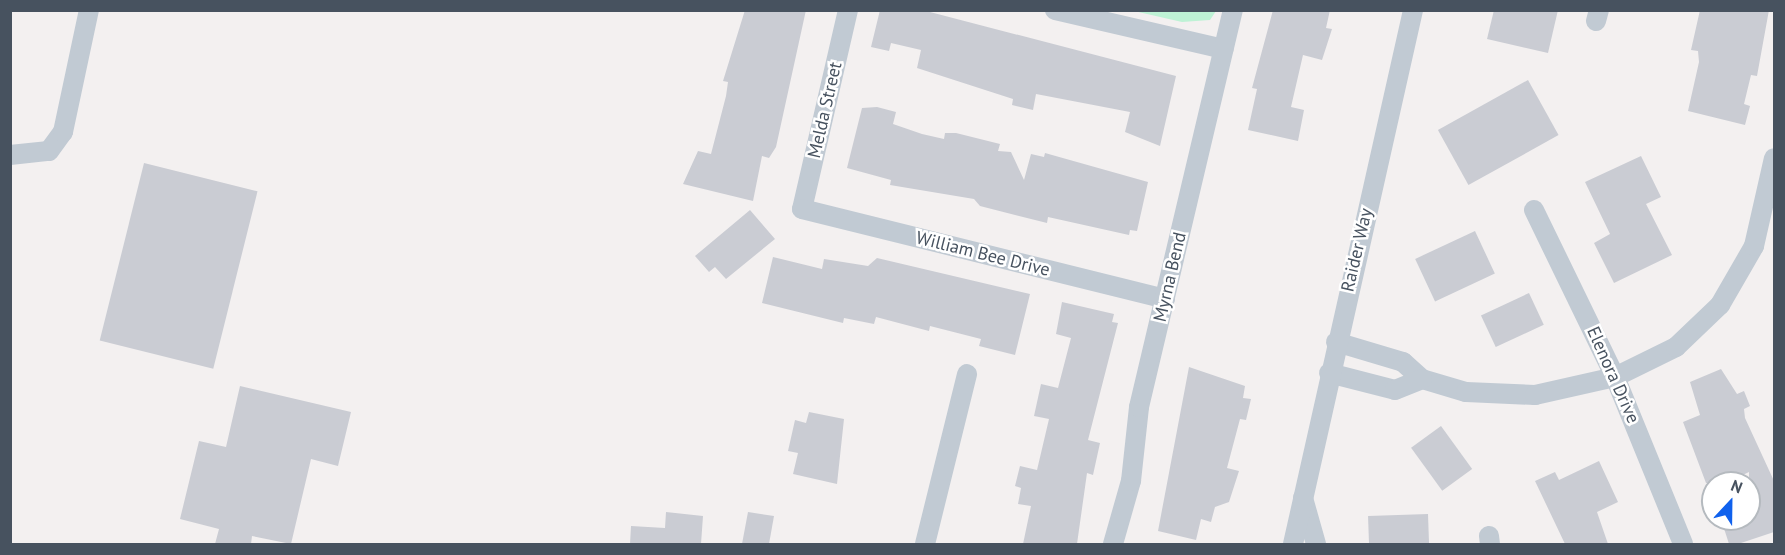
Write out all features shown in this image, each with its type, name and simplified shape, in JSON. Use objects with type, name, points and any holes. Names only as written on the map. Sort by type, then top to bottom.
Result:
[{"type":"street","points":[[10,155],[49,151],[63,132],[89,10]]},
{"type":"street","name":"Melda Street","points":[[802,209],[848,10]]},
{"type":"street","points":[[1055,10],[1224,49]]},
{"type":"street","name":"Myrna Bend","points":[[1113,544],[1131,481],[1139,407],[1233,10]]},
{"type":"street","name":"Raider Way","points":[[1293,544],[1301,490],[1413,10]]},
{"type":"street","points":[[1336,342],[1403,362],[1422,379],[1466,392],[1535,395],[1615,377],[1676,346],[1720,305],[1754,246],[1774,158]]},
{"type":"street","name":"William Bee Drive","points":[[802,209],[1165,299]]},
{"type":"street","name":"Elenora Drive","points":[[1533,210],[1615,377],[1683,544]]},
{"type":"street","points":[[1329,373],[1395,390],[1422,379]]},
{"type":"street","points":[[925,544],[967,375]]},
{"type":"street","name":"Raider Way","points":[[1301,490],[1316,544]]},
{"type":"green space","points":[[1216,10],[1210,20],[1182,22],[1134,11]]},
{"type":"building","points":[[745,10],[806,10],[776,147],[769,158],[762,156],[753,201],[683,184],[698,151],[711,154],[726,96],[728,82],[723,81]]},
{"type":"building","points":[[880,10],[930,12],[1176,76],[1160,146],[1125,132],[1130,112],[1036,94],[1033,110],[1012,105],[1013,99],[917,68],[921,50],[891,43],[889,51],[871,47]]},
{"type":"building","points":[[1273,10],[1330,10],[1326,28],[1332,29],[1322,60],[1303,55],[1291,107],[1304,110],[1298,141],[1248,130],[1257,89],[1252,88]]},
{"type":"building","points":[[1494,10],[1558,10],[1548,53],[1487,39]]},
{"type":"building","points":[[1700,10],[1769,10],[1757,76],[1751,75],[1744,104],[1750,106],[1745,125],[1688,111],[1699,62],[1698,51],[1691,50]]},
{"type":"building","points":[[1528,80],[1559,135],[1468,185],[1438,130]]},
{"type":"building","points":[[877,107],[896,112],[893,124],[922,134],[944,139],[945,133],[956,133],[1000,144],[998,151],[1011,152],[1024,180],[1031,154],[1044,157],[1045,153],[1148,182],[1137,231],[1130,230],[1129,235],[1048,217],[1047,223],[980,206],[974,199],[890,185],[891,180],[847,168],[862,108]]},
{"type":"building","points":[[1641,156],[1661,197],[1646,204],[1672,255],[1614,283],[1594,243],[1610,234],[1585,182]]},
{"type":"building","points":[[144,163],[258,191],[213,369],[100,341]]},
{"type":"building","points":[[750,210],[775,239],[726,279],[715,267],[709,272],[695,256]]},
{"type":"building","points":[[1475,231],[1495,274],[1435,301],[1415,259]]},
{"type":"building","points":[[773,257],[822,269],[824,259],[868,266],[877,258],[1030,294],[1015,355],[979,346],[981,339],[930,326],[929,331],[876,317],[874,324],[844,318],[843,323],[762,303]]},
{"type":"building","points":[[1529,293],[1544,325],[1496,347],[1481,315]]},
{"type":"building","points":[[1062,302],[1114,314],[1112,322],[1118,323],[1088,440],[1100,443],[1093,475],[1087,473],[1077,544],[1023,544],[1031,506],[1018,504],[1021,488],[1015,486],[1020,466],[1037,470],[1049,419],[1034,416],[1041,384],[1058,388],[1071,338],[1056,334]]},
{"type":"building","points":[[1189,367],[1245,386],[1243,398],[1251,399],[1246,420],[1240,419],[1227,468],[1239,471],[1229,502],[1215,507],[1211,522],[1201,519],[1196,540],[1158,531]]},
{"type":"building","points":[[1721,369],[1737,394],[1744,391],[1750,406],[1744,409],[1745,418],[1774,481],[1774,532],[1738,544],[1729,544],[1725,531],[1761,531],[1761,471],[1701,471],[1683,422],[1700,415],[1690,382]]},
{"type":"building","points":[[240,386],[351,412],[338,466],[311,459],[291,544],[252,536],[251,544],[215,544],[219,529],[180,519],[199,441],[226,447]]},
{"type":"building","points":[[809,412],[844,419],[837,484],[793,474],[798,453],[788,451],[795,420],[806,423]]},
{"type":"building","points":[[1441,426],[1472,469],[1442,491],[1411,448]]},
{"type":"building","points":[[1599,461],[1618,502],[1597,512],[1608,544],[1565,544],[1535,481],[1555,472],[1559,480]]},
{"type":"building","points":[[666,512],[703,516],[701,544],[630,544],[631,526],[665,528]]},
{"type":"building","points":[[748,512],[774,516],[769,544],[742,544]]},
{"type":"building","points":[[1428,514],[1429,544],[1369,544],[1368,516]]}]
